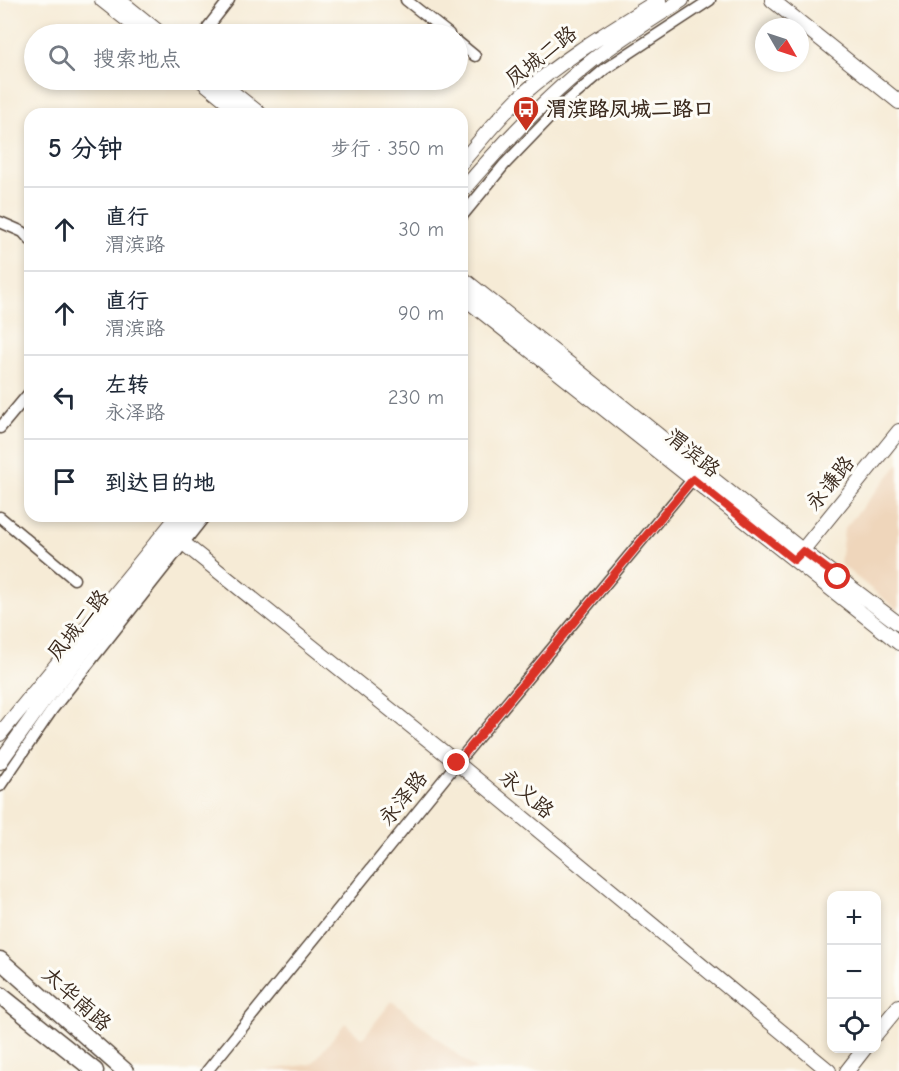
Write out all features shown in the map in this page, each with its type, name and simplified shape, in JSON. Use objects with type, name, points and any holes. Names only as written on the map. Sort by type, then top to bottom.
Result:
[{"type":"main road","name":"太华南路","points":[[0,960],[125,1071]]},
{"type":"main road","name":"太华南路","points":[[0,995],[95,1071]]},
{"type":"street","points":[[102,0],[132,24]]},
{"type":"street","points":[[119,0],[149,24]]},
{"type":"street","points":[[210,24],[229,0]]},
{"type":"street","points":[[406,0],[436,24]]},
{"type":"street","name":"凤城二路","points":[[468,155],[505,112],[538,82],[590,44],[659,0]]},
{"type":"street","name":"凤城二路","points":[[468,184],[509,137],[569,80],[594,59],[682,0]]},
{"type":"street","points":[[468,209],[504,165],[557,110],[605,69],[710,0]]},
{"type":"street","points":[[772,0],[899,102]]},
{"type":"street","points":[[468,50],[475,56]]},
{"type":"street","points":[[213,90],[236,108]]},
{"type":"street","points":[[230,90],[252,108]]},
{"type":"street","points":[[0,222],[24,233]]},
{"type":"street","name":"渭滨路","points":[[468,283],[798,555],[899,643]]},
{"type":"street","name":"渭滨路","points":[[468,301],[697,474]]},
{"type":"street","points":[[0,428],[24,399]]},
{"type":"street","name":"永谦路","points":[[798,555],[899,430]]},
{"type":"street","name":"永泽路","points":[[207,1071],[457,763],[697,474]]},
{"type":"street","points":[[0,517],[74,579]]},
{"type":"street","name":"凤城二路","points":[[0,762],[43,702],[175,536],[177,522]]},
{"type":"street","name":"凤城二路","points":[[0,734],[187,522]]},
{"type":"street","points":[[0,786],[175,536],[196,522]]},
{"type":"street","name":"永义路","points":[[175,536],[457,763],[829,1071]]},
{"type":"street","name":"渭滨路","points":[[798,555],[899,624]]},
{"type":"street","points":[[881,1028],[899,1006]]},
{"type":"street","points":[[847,1071],[861,1053]]},
{"type":"shaded area","points":[[899,464],[899,611],[840,564],[844,529]]},
{"type":"shaded area","points":[[392,1001],[477,1071],[262,1071],[312,1064],[345,1023],[362,1039]]},
{"type":"place","name":"渭滨路凤城二路口","points":[[526,132]]},
{"type":"route","points":[[457,763],[693,479],[794,560],[803,551],[838,577]]}]
